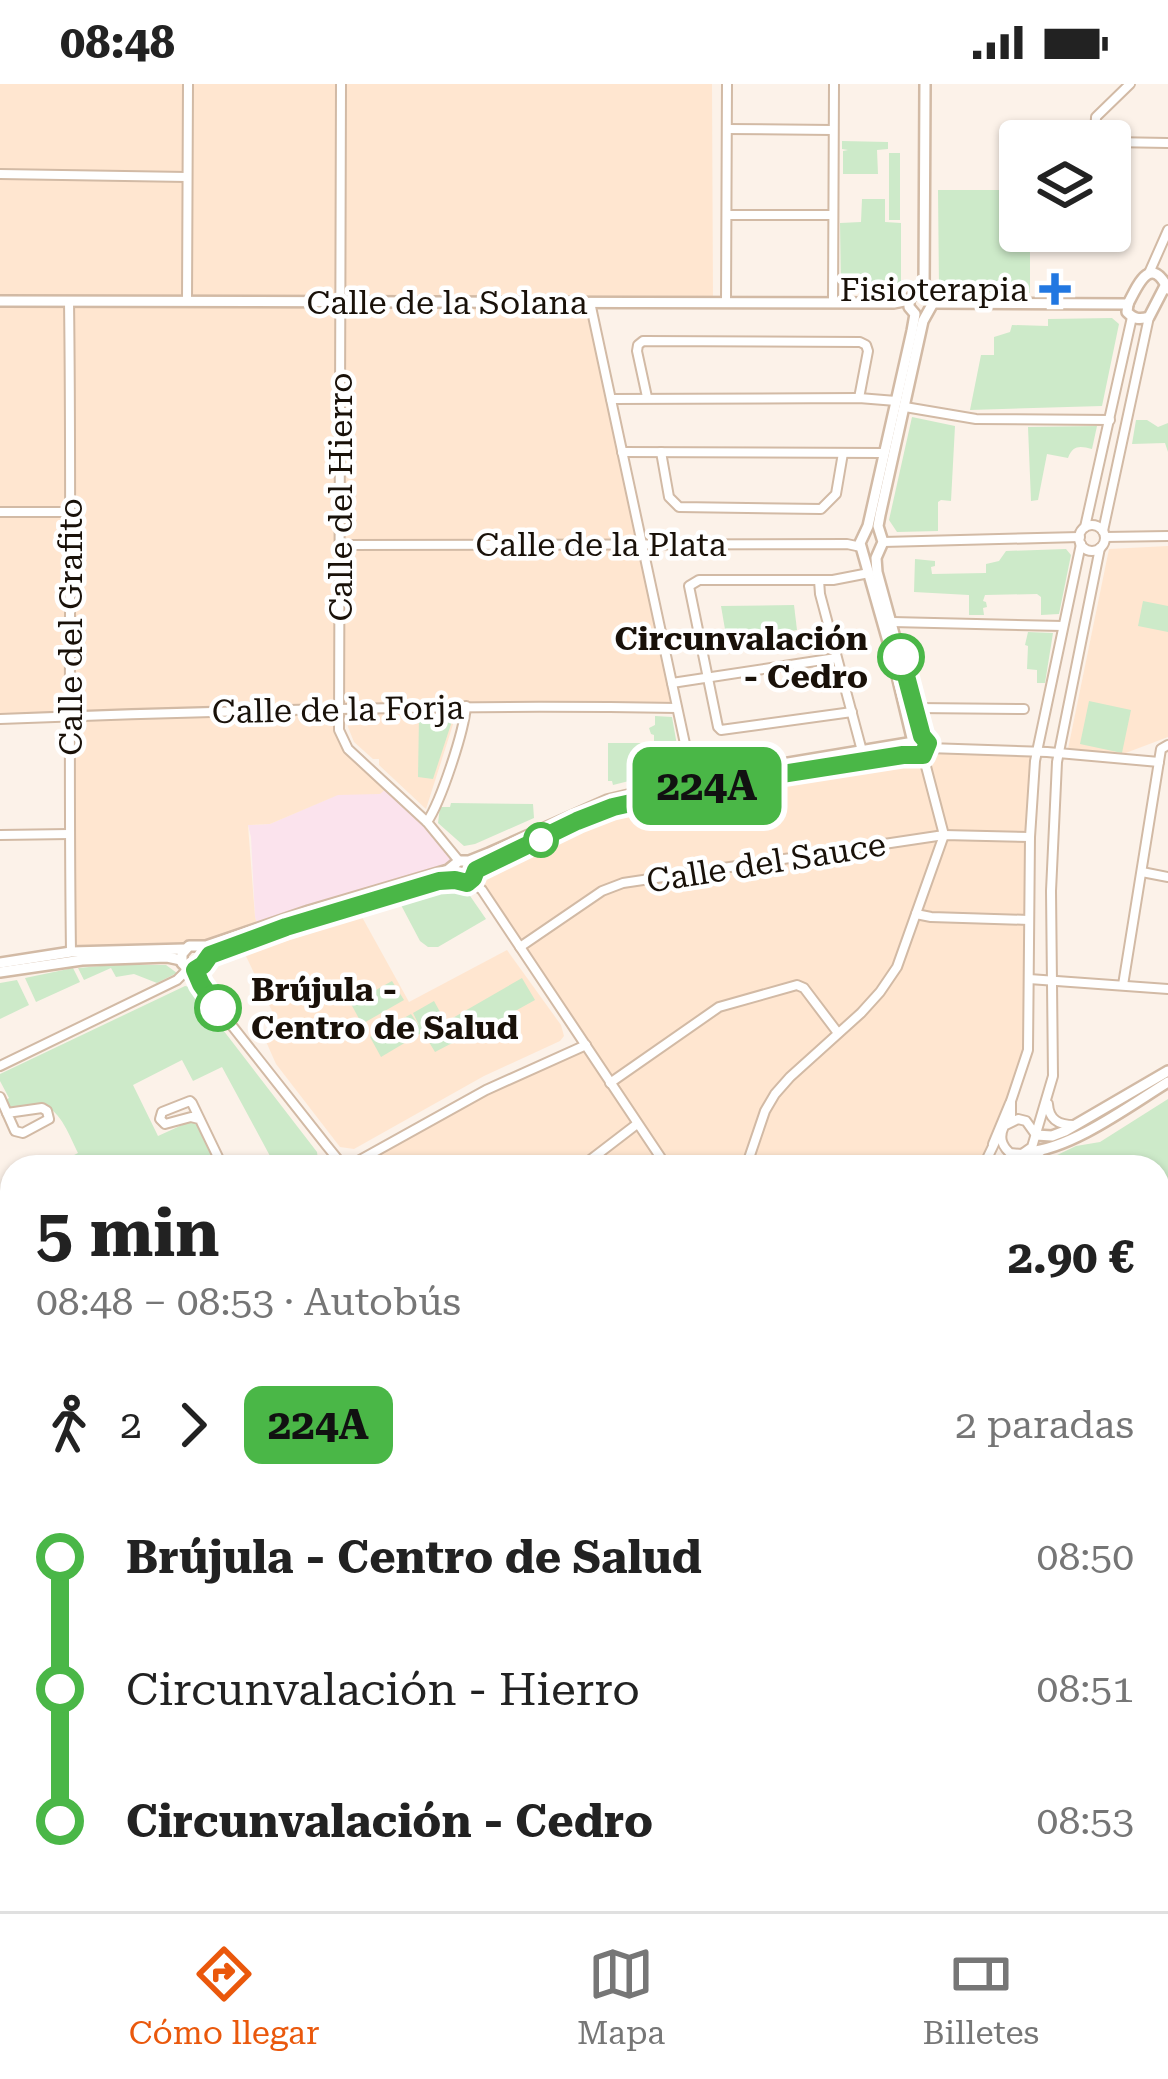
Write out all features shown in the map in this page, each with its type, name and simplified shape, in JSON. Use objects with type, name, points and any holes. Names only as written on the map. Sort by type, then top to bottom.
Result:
[{"type":"street","points":[[187,301],[188,84]]},
{"type":"street","name":"Calle del Hierro","points":[[341,84],[338,730],[343,742],[427,822],[482,890],[659,1155]]},
{"type":"street","points":[[726,303],[727,84]]},
{"type":"street","points":[[833,303],[834,84]]},
{"type":"street","points":[[924,292],[925,84]]},
{"type":"street","points":[[1096,120],[1130,84]]},
{"type":"street","points":[[727,130],[832,130]]},
{"type":"street","points":[[1131,143],[1167,145]]},
{"type":"street","points":[[0,174],[188,177]]},
{"type":"street","points":[[727,215],[832,215]]},
{"type":"street","points":[[1150,273],[1168,230]]},
{"type":"street","points":[[1157,273],[1166,281],[1162,305],[1149,317],[1140,320],[1127,312],[1144,275],[1157,273]]},
{"type":"street","points":[[918,746],[916,709],[877,572],[880,515],[915,293],[924,292],[933,303]]},
{"type":"street","name":"Calle de la Solana","points":[[0,301],[894,303],[915,309]]},
{"type":"street","name":"Calle del Grafito","points":[[69,301],[72,957]]},
{"type":"street","points":[[590,302],[693,781]]},
{"type":"street","points":[[915,309],[933,303],[1128,304]]},
{"type":"street","points":[[997,1140],[1028,1050],[1030,837],[1037,752],[1132,317]]},
{"type":"street","points":[[1028,1152],[1053,1076],[1052,846],[1058,753],[1149,317]]},
{"type":"street","points":[[646,398],[637,351],[644,341],[860,342],[868,351],[859,398]]},
{"type":"street","points":[[610,399],[859,398],[976,419],[1110,419]]},
{"type":"street","points":[[750,1155],[775,1094],[861,1013],[897,967],[944,835],[860,539],[900,404]]},
{"type":"street","points":[[622,452],[883,453]]},
{"type":"street","points":[[661,452],[668,497],[679,507],[775,509],[821,509],[832,500],[843,453]]},
{"type":"street","points":[[0,512],[71,512]]},
{"type":"street","points":[[1085,527],[1093,525],[1104,534],[1168,536]]},
{"type":"street","points":[[865,532],[870,530],[880,542]]},
{"type":"street","points":[[863,549],[880,542],[1080,541],[1090,550],[1100,548]]},
{"type":"street","name":"Calle de la Plata","points":[[340,544],[848,544],[863,549]]},
{"type":"street","points":[[852,712],[721,730],[689,586],[699,580],[833,580],[868,573]]},
{"type":"street","points":[[818,580],[862,751]]},
{"type":"street","points":[[892,622],[1064,626]]},
{"type":"street","points":[[672,683],[836,658]]},
{"type":"street","points":[[427,822],[466,706]]},
{"type":"street","name":"Calle de la Forja","points":[[0,718],[338,707],[677,708]]},
{"type":"street","points":[[916,709],[1024,710]]},
{"type":"street","points":[[1124,986],[1161,749],[1168,745]]},
{"type":"street","points":[[0,1066],[177,980],[193,945],[200,947],[463,870],[600,803],[693,781],[862,751],[918,746],[1159,762]]},
{"type":"street","points":[[0,963],[72,957],[203,965],[217,951],[439,881],[613,807],[918,746]]},
{"type":"street","points":[[0,835],[70,834]]},
{"type":"street","name":"Calle del Sauce","points":[[520,947],[602,890],[623,883],[944,835],[1030,837]]},
{"type":"street","points":[[1142,872],[1168,877]]},
{"type":"street","points":[[916,914],[1029,920]]},
{"type":"street","points":[[200,947],[206,958]]},
{"type":"street","points":[[0,972],[72,957]]},
{"type":"street","points":[[187,962],[218,1008],[337,1155]]},
{"type":"street","points":[[1029,979],[1168,989]]},
{"type":"street","points":[[610,1083],[719,1007],[797,985],[805,988],[838,1033]]},
{"type":"street","points":[[364,1155],[486,1090],[586,1045]]},
{"type":"street","points":[[1036,1135],[1052,1136],[1075,1125],[1168,1071]]},
{"type":"street","points":[[1034,1155],[1101,1124],[1168,1082]]},
{"type":"street","points":[[0,1097],[7,1113],[18,1133],[49,1120],[42,1108],[7,1113]]},
{"type":"street","points":[[1048,1100],[1054,1120],[1075,1125]]},
{"type":"street","points":[[199,1119],[165,1124],[160,1116],[190,1101],[199,1119],[211,1155]]},
{"type":"street","points":[[1011,1101],[1011,1121]]},
{"type":"street","points":[[990,1155],[1011,1121],[1026,1121],[1036,1135]]},
{"type":"street","points":[[597,1155],[637,1124]]},
{"type":"street","points":[[997,1140],[1010,1153]]},
{"type":"street","points":[[1005,1155],[1042,1151]]},
{"type":"shaded area","points":[[0,84],[712,84],[713,302],[591,302],[677,708],[339,708],[343,742],[389,786],[380,794],[338,795],[270,824],[248,825],[258,927],[214,943],[71,952],[69,717],[0,719]]},
{"type":"shaded area","points":[[1168,546],[1168,737],[1123,754],[1068,749],[1109,549]]},
{"type":"shaded area","points":[[352,711],[457,712],[426,809],[379,765],[379,759],[354,742],[348,727]]},
{"type":"shaded area","points":[[927,752],[1037,752],[1030,837],[1028,1050],[1011,1101],[1011,1121],[990,1155],[372,1155],[486,1090],[585,1045],[471,881],[475,870],[577,821],[694,788]]},
{"type":"shaded area","points":[[389,786],[452,851],[455,863],[258,927],[248,825],[270,824],[337,795]]},
{"type":"shaded area","points":[[362,917],[409,1002],[507,950],[564,1036],[354,1149],[340,1147],[276,1064],[264,1037],[280,1028],[245,954]]},
{"type":"green space","points":[[842,141],[888,142],[888,149],[877,150],[878,174],[843,174],[843,151],[848,150],[842,149]]},
{"type":"green space","points":[[889,153],[900,153],[900,220],[889,220]]},
{"type":"green space","points":[[938,190],[999,190],[999,252],[1030,252],[1030,293],[944,292],[939,287]]},
{"type":"green space","points":[[862,199],[885,199],[885,222],[901,223],[901,290],[841,290],[840,223],[861,222]]},
{"type":"green space","points":[[1112,318],[1119,324],[1102,406],[970,410],[981,355],[994,355],[994,337],[1010,332],[1012,325]]},
{"type":"green space","points":[[912,417],[955,426],[951,501],[938,502],[938,531],[897,532],[889,520]]},
{"type":"green space","points":[[1136,420],[1158,427],[1168,423],[1168,452],[1165,443],[1132,444]]},
{"type":"green space","points":[[1097,426],[1092,449],[1077,448],[1068,458],[1047,454],[1038,500],[1031,501],[1028,427]]},
{"type":"green space","points":[[1066,549],[1071,555],[1059,614],[1041,615],[1037,594],[985,595],[984,615],[969,615],[969,595],[914,592],[915,559],[935,561],[932,574],[986,573],[986,564],[999,561],[1006,551]]},
{"type":"green space","points":[[1143,601],[1168,606],[1168,632],[1138,626]]},
{"type":"green space","points":[[794,605],[797,630],[727,641],[721,606]]},
{"type":"green space","points":[[1028,632],[1053,633],[1045,683],[1037,683],[1037,670],[1027,669]]},
{"type":"green space","points":[[1089,701],[1131,710],[1122,753],[1080,744]]},
{"type":"green space","points":[[454,715],[433,779],[418,777],[419,716]]},
{"type":"green space","points":[[655,716],[672,717],[681,768],[613,785],[608,781],[608,743],[654,743],[649,728],[655,725]]},
{"type":"green space","points":[[451,803],[533,804],[534,818],[464,846],[438,823],[440,807]]},
{"type":"green space","points":[[451,890],[468,893],[486,919],[438,947],[428,947],[401,905]]},
{"type":"green space","points":[[166,965],[177,973],[157,983],[134,974],[116,977],[111,968],[84,980],[78,968]]},
{"type":"green space","points":[[73,968],[80,982],[36,1002],[25,978]]},
{"type":"green space","points":[[522,978],[535,1000],[463,1040],[451,1019]]},
{"type":"green space","points":[[17,980],[29,1005],[0,1019],[0,983]]},
{"type":"green space","points":[[392,981],[404,1000],[362,1024],[351,1004]]},
{"type":"green space","points":[[190,987],[317,1155],[269,1155],[222,1067],[193,1081],[182,1060],[133,1085],[158,1136],[196,1121],[213,1155],[74,1155],[78,1153],[64,1125],[43,1104],[20,1110],[9,1107],[0,1074]]},
{"type":"green space","points":[[434,1001],[456,1041],[435,1052],[423,1032],[381,1057],[370,1037],[411,1014],[420,1027],[413,1013]]},
{"type":"green space","points":[[1168,1099],[1168,1155],[1057,1155],[1100,1142]]},
{"type":"bus line","name":"224A","points":[[218,1008],[195,970],[210,955],[439,881],[467,883],[476,870],[602,810],[743,779],[923,755],[928,743],[922,736],[901,657]]},
{"type":"place","name":"Fisioterapia","points":[[1055,289]]},
{"type":"place","name":"Circunvalación - Cedro","points":[[901,657]]},
{"type":"place","name":"Brújula - Centro de Salud","points":[[218,1008]]}]
